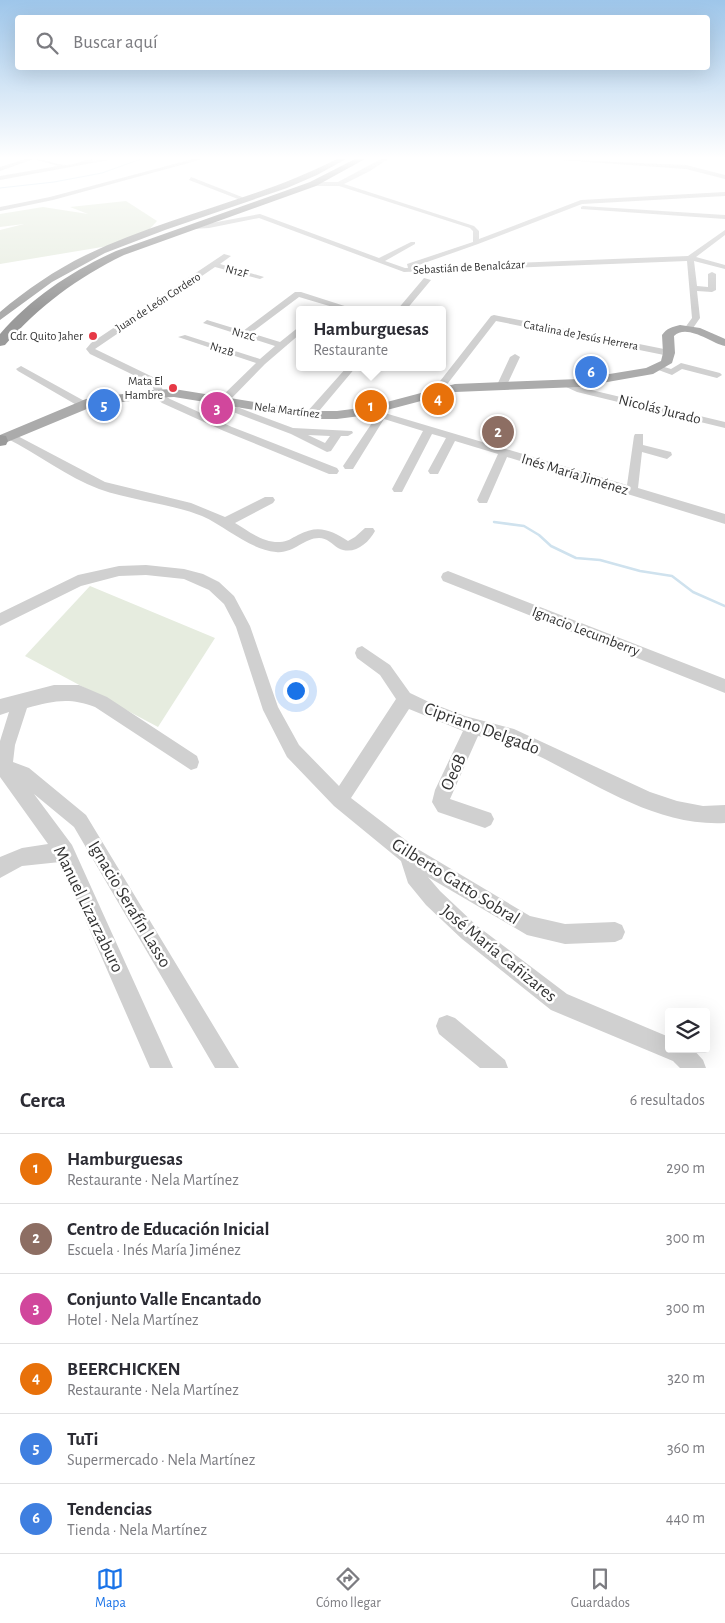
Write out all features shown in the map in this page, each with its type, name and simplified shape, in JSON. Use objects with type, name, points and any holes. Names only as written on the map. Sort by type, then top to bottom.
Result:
[{"type":"highway","points":[[0,326],[38,294],[85,264],[112,251],[231,209]]},
{"type":"highway","points":[[0,342],[28,312],[79,275],[120,253],[244,209]]},
{"type":"main road","points":[[0,317],[28,293],[83,260],[129,240],[220,209]]},
{"type":"main road","points":[[658,368],[666,363],[669,353],[669,333],[674,330],[688,329],[725,343]]},
{"type":"main road","name":"Nela Martínez","points":[[2,439],[84,405],[107,399],[160,393],[185,394],[310,415],[337,415],[368,411],[439,391],[466,387],[567,384],[658,368]]},
{"type":"street","points":[[416,209],[472,227],[476,231],[476,243]]},
{"type":"street","points":[[404,270],[561,209]]},
{"type":"street","points":[[595,209],[725,217]]},
{"type":"street","name":"Sebastián de Benalcázar","points":[[193,227],[209,226],[260,216],[404,270],[690,258],[725,267]]},
{"type":"street","points":[[688,329],[696,318],[690,258],[725,232]]},
{"type":"street","points":[[379,261],[413,243]]},
{"type":"street","name":"Juan de León Cordero","points":[[160,393],[156,382],[90,349],[227,256]]},
{"type":"street","name":"N12F","points":[[214,265],[260,277]]},
{"type":"street","points":[[694,288],[712,290],[712,274]]},
{"type":"street","points":[[404,306],[426,280]]},
{"type":"street","points":[[245,334],[296,294],[337,306]]},
{"type":"street","name":"Catalina de Jesús Herrera","points":[[439,391],[440,387],[492,319],[497,318],[669,353]]},
{"type":"street","name":"N12C","points":[[207,323],[281,345]]},
{"type":"street","points":[[223,401],[262,362],[296,332]]},
{"type":"street","name":"N12B","points":[[182,337],[262,362]]},
{"type":"street","points":[[502,385],[515,357]]},
{"type":"street","points":[[658,368],[672,372],[681,366],[718,375]]},
{"type":"street","points":[[21,369],[84,405]]},
{"type":"street","points":[[310,415],[348,371]]},
{"type":"street","name":"Nicolás Jurado","points":[[567,384],[580,390],[725,425]]},
{"type":"street","points":[[160,393],[166,401],[228,429],[333,471]]},
{"type":"street","points":[[237,410],[327,448],[343,432],[292,432]]},
{"type":"street","points":[[274,425],[283,411]]},
{"type":"street","name":"Inés María Jiménez","points":[[368,411],[725,519]]},
{"type":"street","points":[[349,466],[382,415]]},
{"type":"street","points":[[398,489],[428,429]]},
{"type":"street","points":[[434,472],[452,436]]},
{"type":"street","points":[[2,439],[100,484],[126,493],[205,512],[225,522],[251,540],[276,547],[286,547],[308,536],[319,533],[329,536],[345,546],[352,547],[357,545],[369,532]]},
{"type":"street","points":[[632,491],[639,442],[667,455]]},
{"type":"street","points":[[483,500],[504,452]]},
{"type":"street","points":[[225,522],[269,500]]},
{"type":"street","name":"Gilberto Gatto Sobral","points":[[0,620],[78,582],[119,571],[146,570],[184,574],[214,586],[228,600],[244,626],[270,710],[293,751],[340,800],[409,855],[527,925],[565,934],[615,932]]},
{"type":"street","name":"Ignacio Lecumberry","points":[[448,577],[725,686]]},
{"type":"street","points":[[362,653],[385,670],[406,701]]},
{"type":"street","points":[[0,707],[54,693],[79,693],[101,702],[191,762]]},
{"type":"street","name":"Cipriano Delgado","points":[[340,800],[402,703],[410,701],[445,718],[511,736],[546,750],[630,793],[700,815],[714,816],[725,814]]},
{"type":"street","points":[[4,768],[7,745],[21,702]]},
{"type":"street","name":"Oe6B","points":[[474,726],[441,796],[441,802],[444,806],[485,819]]},
{"type":"street","name":"Manuel Lizarzaburo","points":[[4,768],[65,852],[162,1068]]},
{"type":"street","name":"Ignacio Serafín Lasso","points":[[4,768],[24,774],[80,822],[228,1068]]},
{"type":"street","points":[[0,869],[6,863],[36,854],[65,852]]},
{"type":"street","name":"José María Cañizares","points":[[409,855],[415,876],[433,898],[469,932],[559,1002],[665,1046]]},
{"type":"street","points":[[447,1026],[497,1068]]},
{"type":"street","name":"José María Cañizares","points":[[680,1053],[696,1068]]},
{"type":"shaded area","points":[[32,209],[55,209],[88,214],[75,209],[138,209],[157,221],[147,232],[108,246],[0,264],[0,230],[24,224],[0,227],[0,214]]},
{"type":"shaded area","points":[[90,586],[215,638],[158,727],[25,656]]},
{"type":"waterway","points":[[494,522],[524,526],[539,535],[551,546],[576,558],[600,560],[640,571],[672,576],[693,592],[725,606]]},
{"type":"place","name":"Cdr. Quito Jaher","points":[[93,336]]},
{"type":"place","name":"Tendencias","points":[[591,372]]},
{"type":"place","name":"Mata El Hambre","points":[[173,388]]},
{"type":"place","name":"BEERCHICKEN","points":[[438,399]]},
{"type":"place","name":"TuTi","points":[[104,405]]},
{"type":"place","name":"Hamburguesas","points":[[371,406]]},
{"type":"place","name":"Conjunto Valle Encantado","points":[[217,408]]},
{"type":"place","name":"Centro de Educación Inicial","points":[[498,432]]}]
